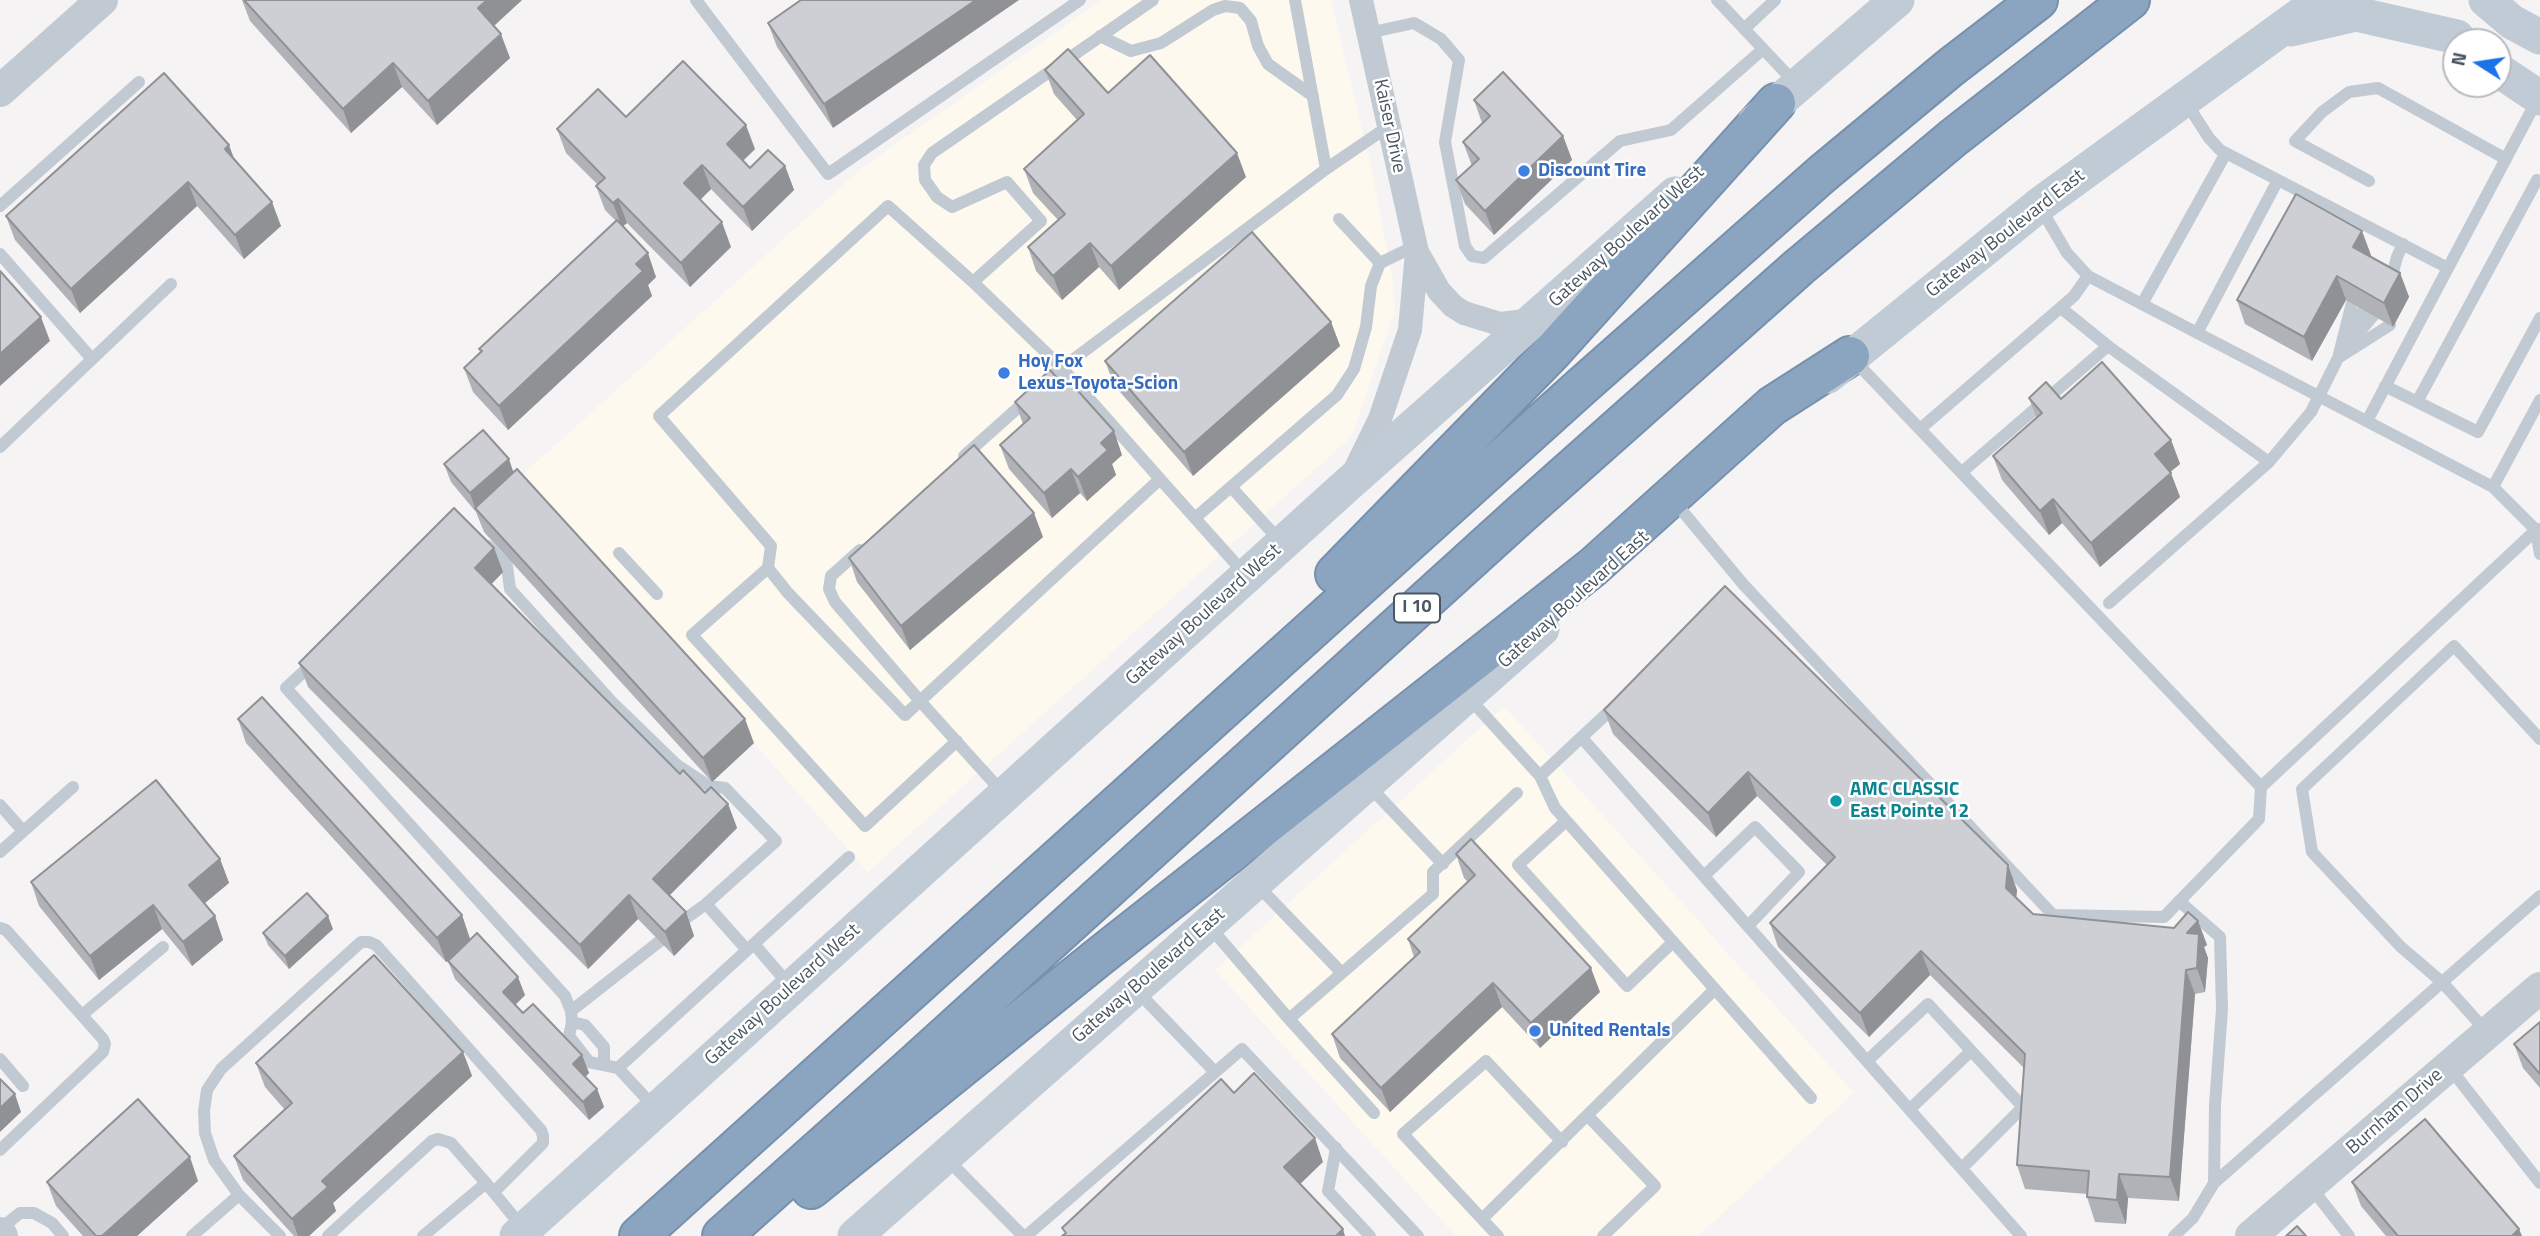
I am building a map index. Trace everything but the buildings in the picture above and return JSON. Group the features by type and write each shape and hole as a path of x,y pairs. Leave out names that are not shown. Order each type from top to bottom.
{"highway":[{"path":"639,1236 995,913 1801,192 1940,76 2038,0"},
{"name":"I 10","path":"722,1236 1521,514 1799,267 1963,130 2130,0"},
{"path":"995,913 1061,827 1286,625 1491,417 1787,94"},
{"path":"743,1236 816,1186 1100,956 1551,601 1772,406 1850,356"}],"main road":[{"name":"Gateway Boulevard West","path":"521,1233 1347,485 1787,94 1897,0"},
{"path":"2277,32 2293,0"},
{"name":"Gateway Boulevard East","path":"855,1236 1850,356 2039,205 2321,0"},
{"path":"2424,0 2450,28"},
{"path":"2486,0 2517,20"},
{"path":"2277,32 2356,14 2442,35"},
{"path":"2512,79 2540,98"}],"street":[{"path":"0,91 102,0"},
{"name":"Kaiser Drive","path":"1347,485 1380,419 1410,330 1416,249 1361,0"},
{"name":"Kaiser Drive","path":"1416,249 1439,290 1453,306 1464,313 1500,324 1535,320"},
{"name":"Burnham Drive","path":"2251,1236 2540,988"}],"lane":[{"path":"696,0 828,174 1080,0"},
{"path":"973,282 1041,220 1007,182 952,207 937,197 925,180 924,164 932,153 1153,0"},
{"path":"1296,0 1326,169"},
{"path":"1717,0 1762,50 1787,94"},
{"path":"1744,29 1775,0"},
{"path":"1100,37 1131,51 1161,43 1213,10 1225,6 1240,8 1251,21 1258,46 1268,64 1313,96"},
{"path":"1368,33 1414,23 1441,39 1459,60 1445,142 1465,247 1472,256 1484,258 1620,141 1671,130 1762,50"},
{"path":"0,206 139,82"},
{"path":"2369,181 2295,141 2322,112 2349,92 2378,88 2506,159"},
{"path":"2367,421 2540,98"},
{"path":"2184,100 2209,138 2226,153 2448,268"},
{"path":"951,467 1062,368 1326,169 1389,127"},
{"path":"2142,304 2226,153"},
{"path":"2197,333 2278,180"},
{"path":"2417,402 2537,180 2540,181"},
{"path":"2039,205 2067,253 2088,276 2493,487 2538,530 2540,554"},
{"path":"957,741 865,826 692,635 768,568 771,546 659,416 888,206 973,282 1062,368 1246,576"},
{"path":"1339,219 1380,263"},
{"path":"2397,257 2389,282 2403,244"},
{"path":"1195,518 1337,395 1354,369 1366,327 1371,286 1380,263 1416,249"},
{"path":"0,254 92,359"},
{"path":"1920,429 2061,308 2074,296 2088,276"},
{"path":"0,447 171,284"},
{"path":"2061,308 2108,346 2269,462"},
{"path":"2338,358 2372,315"},
{"path":"2338,358 2372,315"},
{"path":"2109,603 2269,462 2311,412 2338,358 2372,315"},
{"path":"2385,386 2478,432 2540,318"},
{"path":"1962,472 2108,346"},
{"path":"1850,356 2261,787"},
{"path":"2493,487 2540,400"},
{"path":"768,568 788,593 905,715 1160,479"},
{"path":"1231,487 1283,543"},
{"path":"1679,507 1743,584 2053,915 2164,917 2259,819 2261,787 2538,530"},
{"path":"475,533 506,566 510,589 611,701 677,765 709,786 725,788 776,841 706,904 681,922"},
{"path":"871,540 831,576 829,589 835,602 1005,794"},
{"path":"620,553 657,594"},
{"path":"1733,593 1743,584"},
{"path":"2487,1032 2443,982 2401,947 2312,852 2302,789 2454,646 2540,739"},
{"path":"325,652 286,688 565,996 572,1016 569,1036 589,1062 618,1068 657,1110"},
{"path":"1466,695 1540,776 1555,808 1566,821 1811,1098"},
{"path":"1540,776 1622,699"},
{"path":"1582,737 2021,1236"},
{"path":"1366,783 1443,863"},
{"path":"0,852 73,787"},
{"path":"1289,1019 1433,894 1433,873 1517,793"},
{"path":"0,805 23,831"},
{"path":"1566,821 1518,865 1627,986 1673,942"},
{"path":"1704,876 1755,827 1799,873 1748,926"},
{"path":"618,1068 849,857"},
{"path":"1255,882 1342,973"},
{"path":"2174,1236 2193,1218 2214,1183 2540,896"},
{"path":"2179,901 2220,937 2222,1009 2214,1183"},
{"path":"706,904 791,987"},
{"path":"1208,924 1374,1113"},
{"path":"0,928 6,930 103,1039 103,1052 0,1150"},
{"path":"572,1016 660,941"},
{"path":"280,1236 239,1195 214,1160 205,1133 207,1090 221,1069 362,942 369,942 376,945 541,1130 543,1143 490,1188 423,1236"},
{"path":"82,1015 163,947"},
{"path":"1135,988 1215,1072"},
{"path":"1482,1219 1715,989"},
{"path":"1867,1061 1928,1004 2023,1108 1962,1168"},
{"path":"572,1016 585,1025 604,1047 604,1063"},
{"path":"945,1156 1025,1236 1242,1049 1418,1236"},
{"path":"1910,1109 1971,1051"},
{"path":"0,1059 23,1086"},
{"path":"1498,1236 1403,1134 1486,1061 1562,1142"},
{"path":"2449,1066 2540,1182"},
{"path":"1588,1116 1656,1186 1603,1236"},
{"path":"328,1236 432,1141 438,1139 451,1143 490,1188 521,1233"},
{"path":"1336,1148 1328,1191 1370,1236"},
{"path":"2309,1185 2349,1236"},
{"path":"192,1236 239,1195"},
{"path":"1,1233 20,1213 34,1213 52,1223 63,1236"}],"shaded area":[{"name":"Hoy Fox Lexus-Toyota-Scion","path":"1102,0 1331,0 1371,166 1392,277 1395,310 1352,436 868,872 519,478 864,166"},
{"name":"United Rentals","path":"1504,706 1854,1093 1698,1236 1456,1236 1215,970"}],"place":[{"name":"Discount Tire","path":"1524,171"},
{"name":"Hoy Fox Lexus-Toyota-Scion","path":"1004,373"},
{"name":"AMC CLASSIC East Pointe 12","path":"1836,801"},
{"name":"United Rentals","path":"1535,1031"}]}
